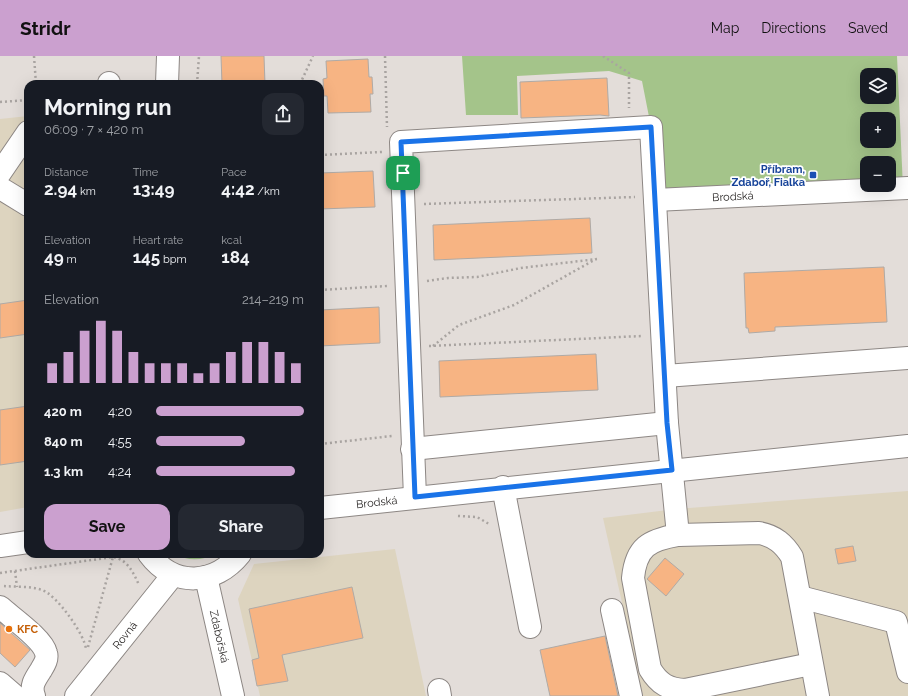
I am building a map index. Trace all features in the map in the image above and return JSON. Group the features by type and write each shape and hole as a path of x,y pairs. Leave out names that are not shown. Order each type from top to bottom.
{"street":[{"path":"167,80 168,56"},
{"path":"415,497 408,347 404,204 392,141 651,127 667,423 678,535"},
{"path":"0,173 24,138"},
{"path":"0,188 24,203"},
{"name":"Brodská","path":"655,198 908,188"},
{"path":"665,376 908,358"},
{"path":"412,441 667,423"},
{"name":"Brodská","path":"324,508 503,487 908,446"},
{"path":"503,487 530,627"},
{"path":"811,664 685,690 664,686 656,679 650,669 633,578 634,565 640,552 648,544 659,538 678,535 759,533 768,535 786,547 792,557 818,696"},
{"path":"0,546 24,543"},
{"path":"152,558 173,575 187,578 206,577 224,570 236,558"},
{"name":"Rovná","path":"76,696 173,575"},
{"name":"Zdabořská","path":"206,577 233,696"},
{"path":"800,598 896,622 908,672"},
{"path":"0,607 43,645 47,654 45,664 34,680 32,690 34,696"},
{"path":"612,610 631,696"},
{"path":"0,683 15,696"}],"path":[{"path":"34,56 36,80"},
{"path":"197,80 199,56"},
{"path":"302,80 313,56"},
{"path":"324,154 392,141 385,56"},
{"path":"603,56 629,73 630,128"},
{"path":"0,102 24,100"},
{"path":"404,204 655,198"},
{"path":"324,290 406,284 448,278 477,277 521,268 597,259 514,305 459,325 433,346"},
{"path":"408,347 663,335"},
{"path":"324,444 412,441"},
{"path":"454,516 478,517 491,526"},
{"path":"0,573 106,558"},
{"path":"84,655 113,558"},
{"path":"121,558 127,564 140,587"},
{"path":"15,571 17,587"},
{"path":"0,585 43,590 77,625 87,649"}],"shaded area":[{"path":"24,116 24,508 0,512 0,119"},
{"path":"908,491 908,696 643,696 603,518 676,509"},
{"path":"395,549 426,696 260,696 238,599 254,564 324,558 324,557"}],"green space":[{"path":"462,56 897,56 903,188 896,188 896,156 860,156 860,190 655,200 651,127 642,81 609,71 517,76 518,115 466,115"},
{"path":"185,558 205,558 200,559"}],"building":[{"path":"221,56 264,56 265,80 222,80"},
{"path":"368,59 369,77 372,77 373,94 370,94 371,112 328,113 327,96 324,96 323,79 327,78 326,61"},
{"path":"607,78 609,116 600,115 521,118 520,82"},
{"path":"373,171 375,207 324,209 324,173"},
{"path":"590,218 592,253 434,260 433,225"},
{"path":"884,267 887,322 775,327 775,331 749,333 748,328 746,328 744,273"},
{"path":"24,301 24,335 0,338 0,304"},
{"path":"379,307 380,343 324,346 324,310"},
{"path":"596,354 598,390 440,397 439,361"},
{"path":"24,407 24,462 0,465 0,410"},
{"path":"853,546 856,561 838,564 835,549"},
{"path":"665,558 684,574 666,596 647,579"},
{"path":"352,587 363,638 282,655 288,681 257,686 252,660 259,658 249,609"},
{"name":"KFC","path":"0,623 30,650 15,667 0,653"},
{"path":"605,636 618,696 550,696 540,650"}],"place":[{"name":"Příbram, Zdaboř, Fialka","path":"813,175"},
{"name":"KFC","path":"9,629"}],"route":[{"path":"651,127 667,423 672,470 415,497 412,449 403,173 401,142 651,127"}]}
